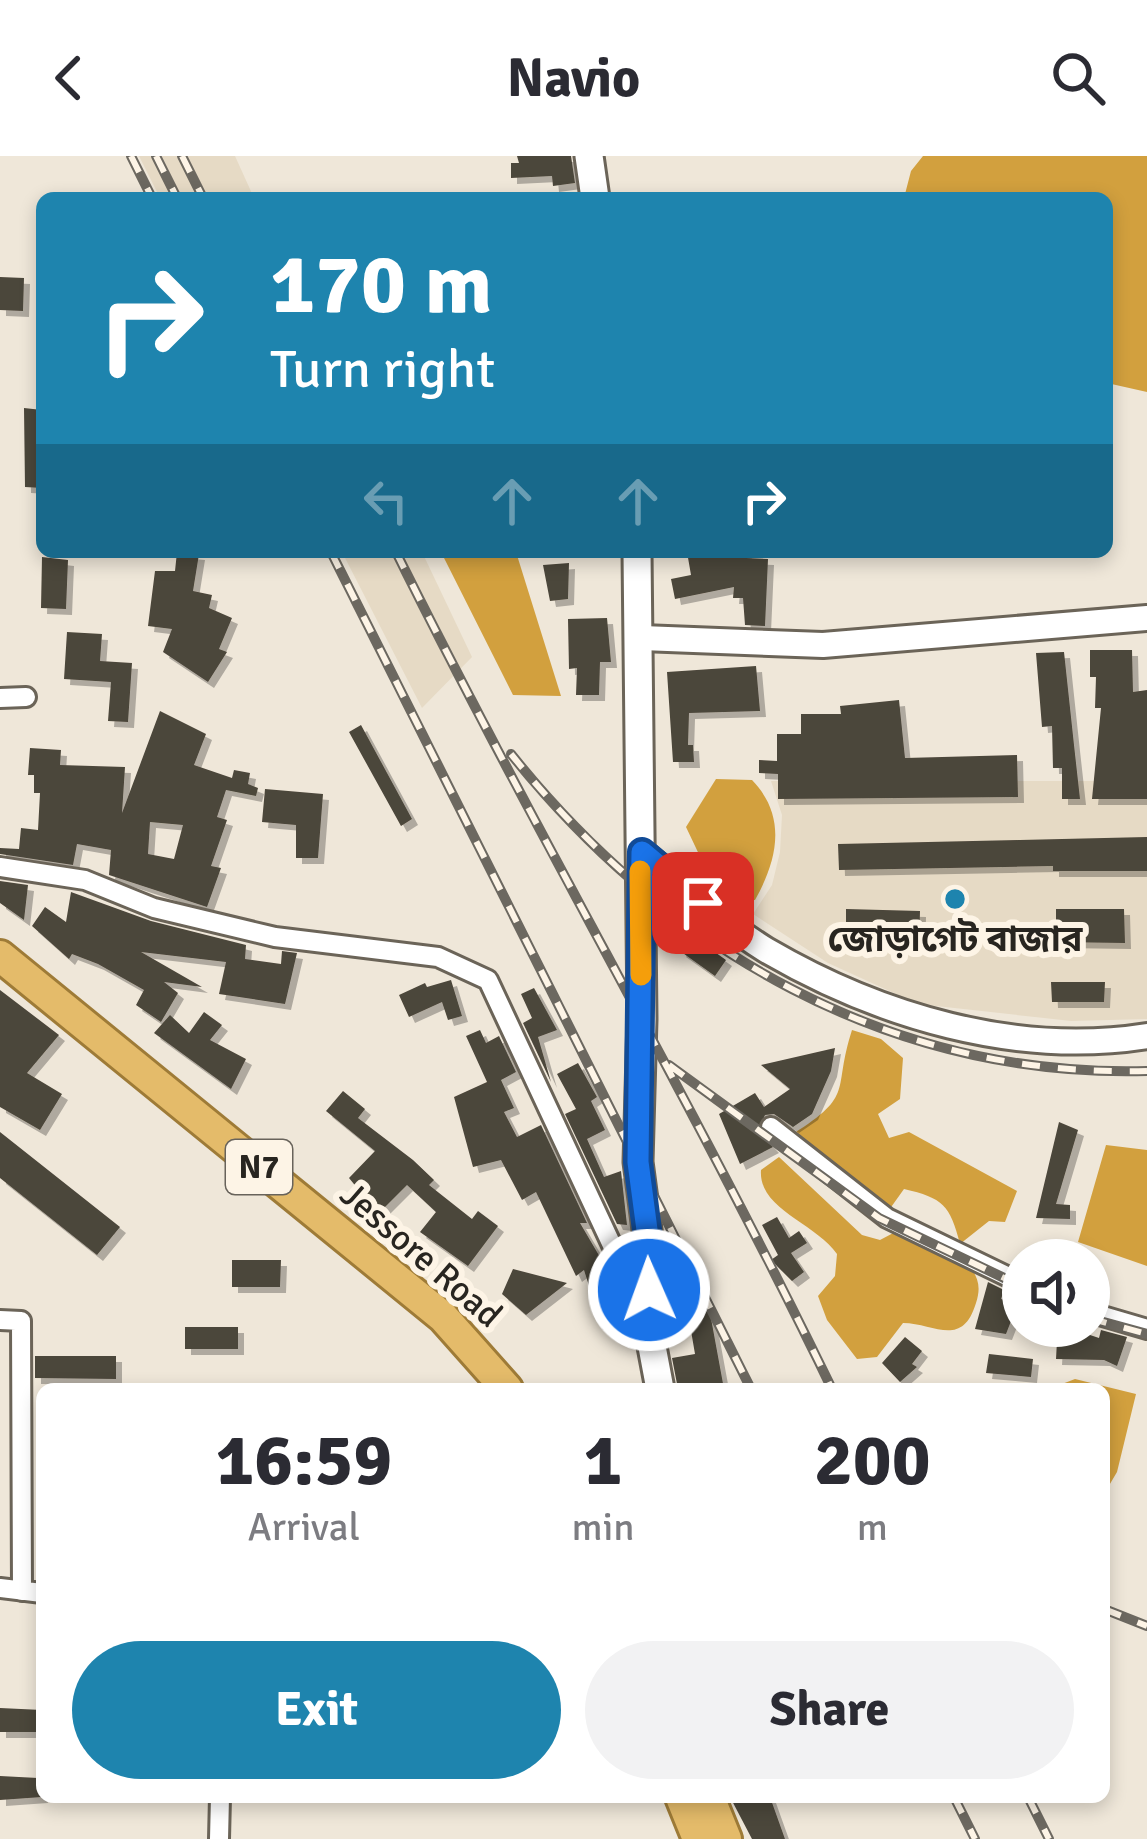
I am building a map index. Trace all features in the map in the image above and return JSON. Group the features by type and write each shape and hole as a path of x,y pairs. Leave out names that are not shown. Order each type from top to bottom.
{"highway":[{"name":"Jessore Road","path":"0,956 443,1317 502,1383"},
{"path":"693,1809 726,1839"}],"main road":[{"path":"589,156 594,192"},
{"path":"637,558 642,638 638,1162 651,1260 647,1320 658,1383"}],"street":[{"path":"642,638 823,644 1147,618"},
{"path":"0,698 26,698"},
{"path":"642,852 763,948 842,989 928,1023 1028,1038 1114,1042 1147,1036"},
{"path":"0,867 86,880 154,908 275,937 439,957 488,980 647,1320"},
{"path":"771,1127 887,1218 1002,1274"},
{"path":"1110,1318 1147,1329"},
{"path":"0,1320 21,1321 32,1592 0,1588"},
{"path":"219,1839 220,1803"}],"shaded area":[{"path":"139,156 235,156 251,192 157,192"},
{"path":"923,156 1147,156 1147,392 1113,384 1113,192 906,192 911,171"},
{"path":"345,558 425,558 472,657 422,708"},
{"path":"444,558 518,558 561,696 513,695"},
{"path":"716,779 752,780 770,808 773,854 755,900 743,901 705,867 686,827"},
{"name":"জোড়াগেট বাজার","path":"771,781 1147,781 1147,1019 1071,1021 918,1004 828,963 753,914 772,885 780,852 782,815"},
{"path":"852,1030 881,1039 903,1058 900,1099 878,1114 889,1138 909,1132 1017,1191 1005,1222 989,1221 960,1244 953,1220 936,1200 904,1189 889,1210 793,1134 834,1100"},
{"path":"1106,1145 1147,1150 1147,1266 1110,1253 1110,1239 1079,1239"},
{"path":"779,1157 862,1235 880,1240 899,1230 968,1265 977,1278 978,1292 963,1326 946,1330 903,1323 877,1357 857,1359 827,1320 818,1296 835,1276 837,1254 778,1206 763,1184 761,1170"},
{"path":"1110,1388 1136,1394 1110,1484"}],"building":[{"path":"517,156 571,156 575,183 553,186 552,176 511,178 511,163 519,163"},
{"path":"0,277 24,278 23,311 0,310"},
{"path":"24,408 36,409 36,488 25,487"},
{"path":"42,558 68,560 66,609 41,608"},
{"path":"176,558 198,558 193,591 212,595 209,608 232,618 219,649 227,652 208,682 163,652 172,629 148,626 155,571 175,571"},
{"path":"688,558 768,559 765,626 745,625 743,598 733,598 734,587 675,599 671,579 691,575"},
{"path":"569,563 568,599 550,601 543,565"},
{"path":"607,618 611,662 600,662 599,695 576,695 577,668 569,669 568,619"},
{"path":"67,632 102,634 100,661 132,663 128,722 108,721 111,682 64,679"},
{"path":"1090,650 1132,650 1133,692 1147,690 1147,799 1092,799 1101,708 1095,708 1096,677 1090,677"},
{"path":"1064,652 1080,799 1062,799 1062,768 1053,768 1052,726 1042,727 1036,653"},
{"path":"756,666 760,711 689,713 688,745 693,745 694,762 673,762 667,672"},
{"path":"899,700 905,758 1017,755 1018,797 778,799 778,774 759,773 759,760 777,761 777,734 801,734 801,714 841,714 840,706"},
{"path":"160,711 206,734 194,765 232,778 234,770 250,773 248,784 258,788 256,796 226,790 217,817 227,820 211,866 221,868 207,907 109,875 111,850 77,844 73,865 0,854 0,848 19,849 21,828 38,830 40,793 34,793 34,775 28,775 30,748 61,750 60,765 125,767 122,813","holes":["150,822 183,825 174,859 148,854"]},
{"path":"361,725 412,819 401,826 349,732"},
{"path":"265,789 323,794 318,858 296,858 296,825 262,822"},
{"path":"1147,837 1147,871 1053,871 1053,866 839,870 838,844"},
{"path":"0,881 28,885 24,920 0,903"},
{"path":"71,892 151,921 246,945 245,959 281,964 282,951 297,953 285,1004 219,994 226,962 141,952 202,987 164,982 178,993 161,1022 136,1005 144,990 98,964 72,954 69,959 32,926 45,907 66,922"},
{"path":"846,909 920,911 919,947 846,946"},
{"path":"1056,909 1124,909 1125,943 1056,942"},
{"path":"691,935 726,960 715,976 680,951"},
{"path":"451,980 462,1016 448,1020 442,1002 409,1017 399,995 425,983 427,987"},
{"path":"1051,982 1105,982 1104,1002 1052,1002"},
{"path":"534,988 557,1030 538,1037 551,1082 523,1023 532,1018 521,994"},
{"path":"0,990 59,1035 27,1073 62,1094 40,1130 0,1107"},
{"path":"204,1012 222,1025 210,1040 246,1059 231,1089 154,1033 170,1015 189,1033"},
{"path":"480,1030 486,1043 499,1036 516,1072 501,1080 514,1108 504,1112 517,1137 541,1125 587,1223 580,1223 614,1281 626,1322 603,1330 584,1270 576,1276 536,1192 522,1200 501,1160 473,1167 454,1097 487,1082 466,1036"},
{"path":"835,1048 831,1071 812,1114 793,1127 774,1114 765,1115 758,1131 773,1147 740,1164 719,1114 755,1093 764,1107 790,1089 761,1065"},
{"path":"578,1063 597,1097 591,1101 605,1130 587,1139 604,1177 621,1171 627,1225 617,1224 565,1114 576,1109 557,1074"},
{"path":"343,1091 365,1109 358,1118 413,1160 434,1180 429,1185 472,1219 478,1211 498,1226 468,1266 420,1232 436,1212 407,1185 374,1218 352,1194 358,1189 349,1178 375,1151 326,1111"},
{"path":"1059,1122 1078,1130 1056,1204 1070,1205 1070,1219 1036,1218"},
{"path":"0,1132 120,1227 97,1255 0,1178"},
{"path":"777,1217 789,1238 799,1231 807,1243 791,1253 804,1272 792,1281 771,1260 778,1255 762,1225"},
{"path":"232,1260 281,1260 280,1287 232,1287"},
{"path":"513,1269 567,1283 526,1315 502,1294"},
{"path":"682,1278 698,1303 708,1302 723,1383 677,1383 672,1358 695,1354"},
{"path":"988,1282 1002,1289 1002,1333 975,1329"},
{"path":"185,1327 238,1327 238,1349 185,1349"},
{"path":"1110,1332 1127,1337 1117,1366 1104,1360 1056,1359 1057,1347 1110,1347"},
{"path":"905,1337 922,1351 912,1364 917,1367 900,1382 882,1363"},
{"path":"989,1354 1033,1359 1031,1377 986,1373"},
{"path":"35,1356 116,1356 116,1379 35,1378"},
{"path":"0,1708 36,1710 36,1732 0,1732"},
{"path":"0,1776 36,1778 36,1797 0,1800"},
{"path":"733,1803 772,1803 785,1839 752,1839"}],"railway":[{"path":"131,156 149,192"},
{"path":"156,156 174,192"},
{"path":"182,156 200,192"},
{"path":"334,558 748,1383"},
{"path":"399,558 829,1383"},
{"path":"511,754 573,824 641,888 714,943 792,989 874,1026 961,1052 1052,1067 1147,1071"},
{"path":"669,1065 879,1218 1002,1277"},
{"path":"1110,1324 1147,1334"},
{"path":"1110,1611 1147,1626"},
{"path":"957,1803 975,1839"},
{"path":"1031,1803 1049,1839"}],"slow traffic":[{"path":"640,871 641,975"}],"place":[{"name":"জোড়াগেট বাজার","path":"955,899"}],"route":[{"path":"649,1290 651,1260 638,1162 642,852 703,903"}]}
